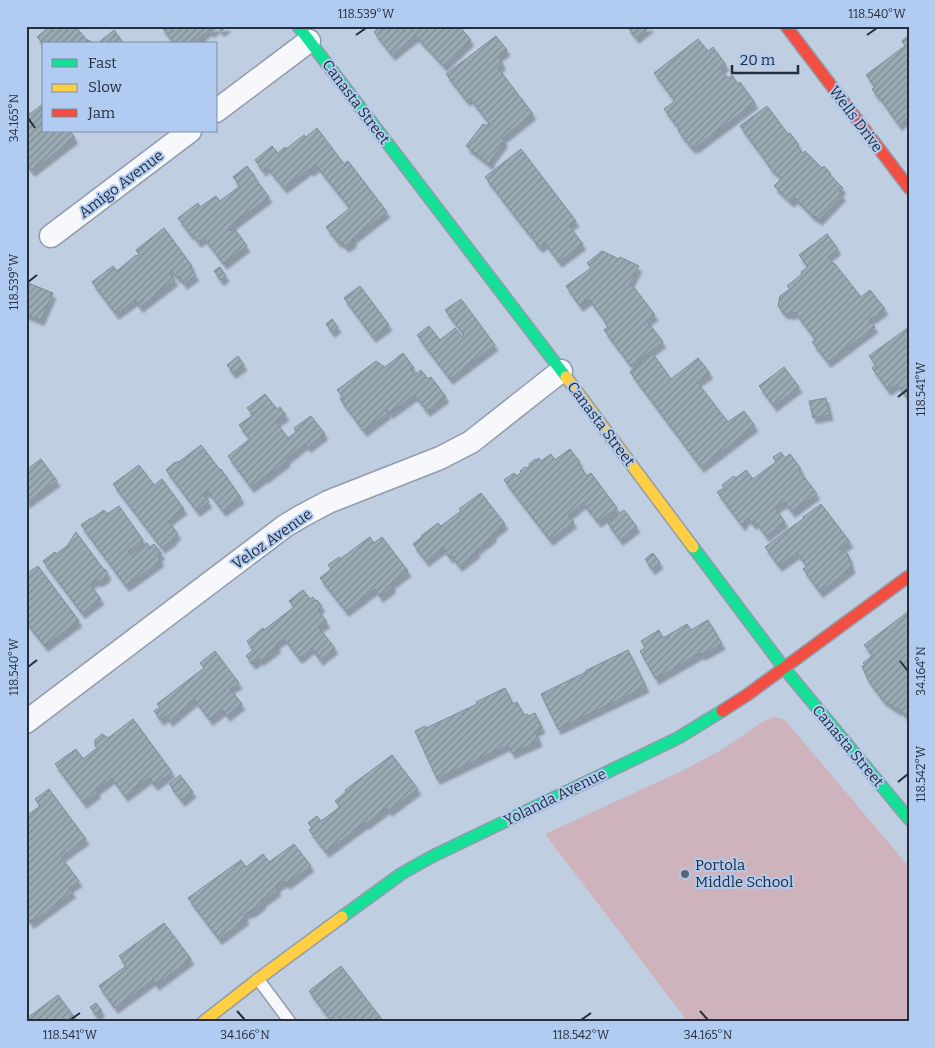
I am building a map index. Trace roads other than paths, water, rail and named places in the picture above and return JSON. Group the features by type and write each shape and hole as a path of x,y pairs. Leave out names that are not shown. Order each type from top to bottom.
{"street":[{"name":"Wells Drive","path":"786,26 909,188"},
{"path":"218,109 303,34"},
{"name":"Canasta Street","path":"303,34 561,371 784,668 909,819"},
{"name":"Amigo Avenue","path":"51,236 189,132"},
{"name":"Veloz Avenue","path":"26,722 284,526 328,502 456,450 478,436 561,371"},
{"name":"Yolanda Avenue","path":"203,1022 258,979 401,874 431,857 678,738 724,710 784,668 909,576"}],"lane":[{"path":"258,979 290,1022"}],"place":[{"name":"Portola Middle School","path":"685,874"}]}
